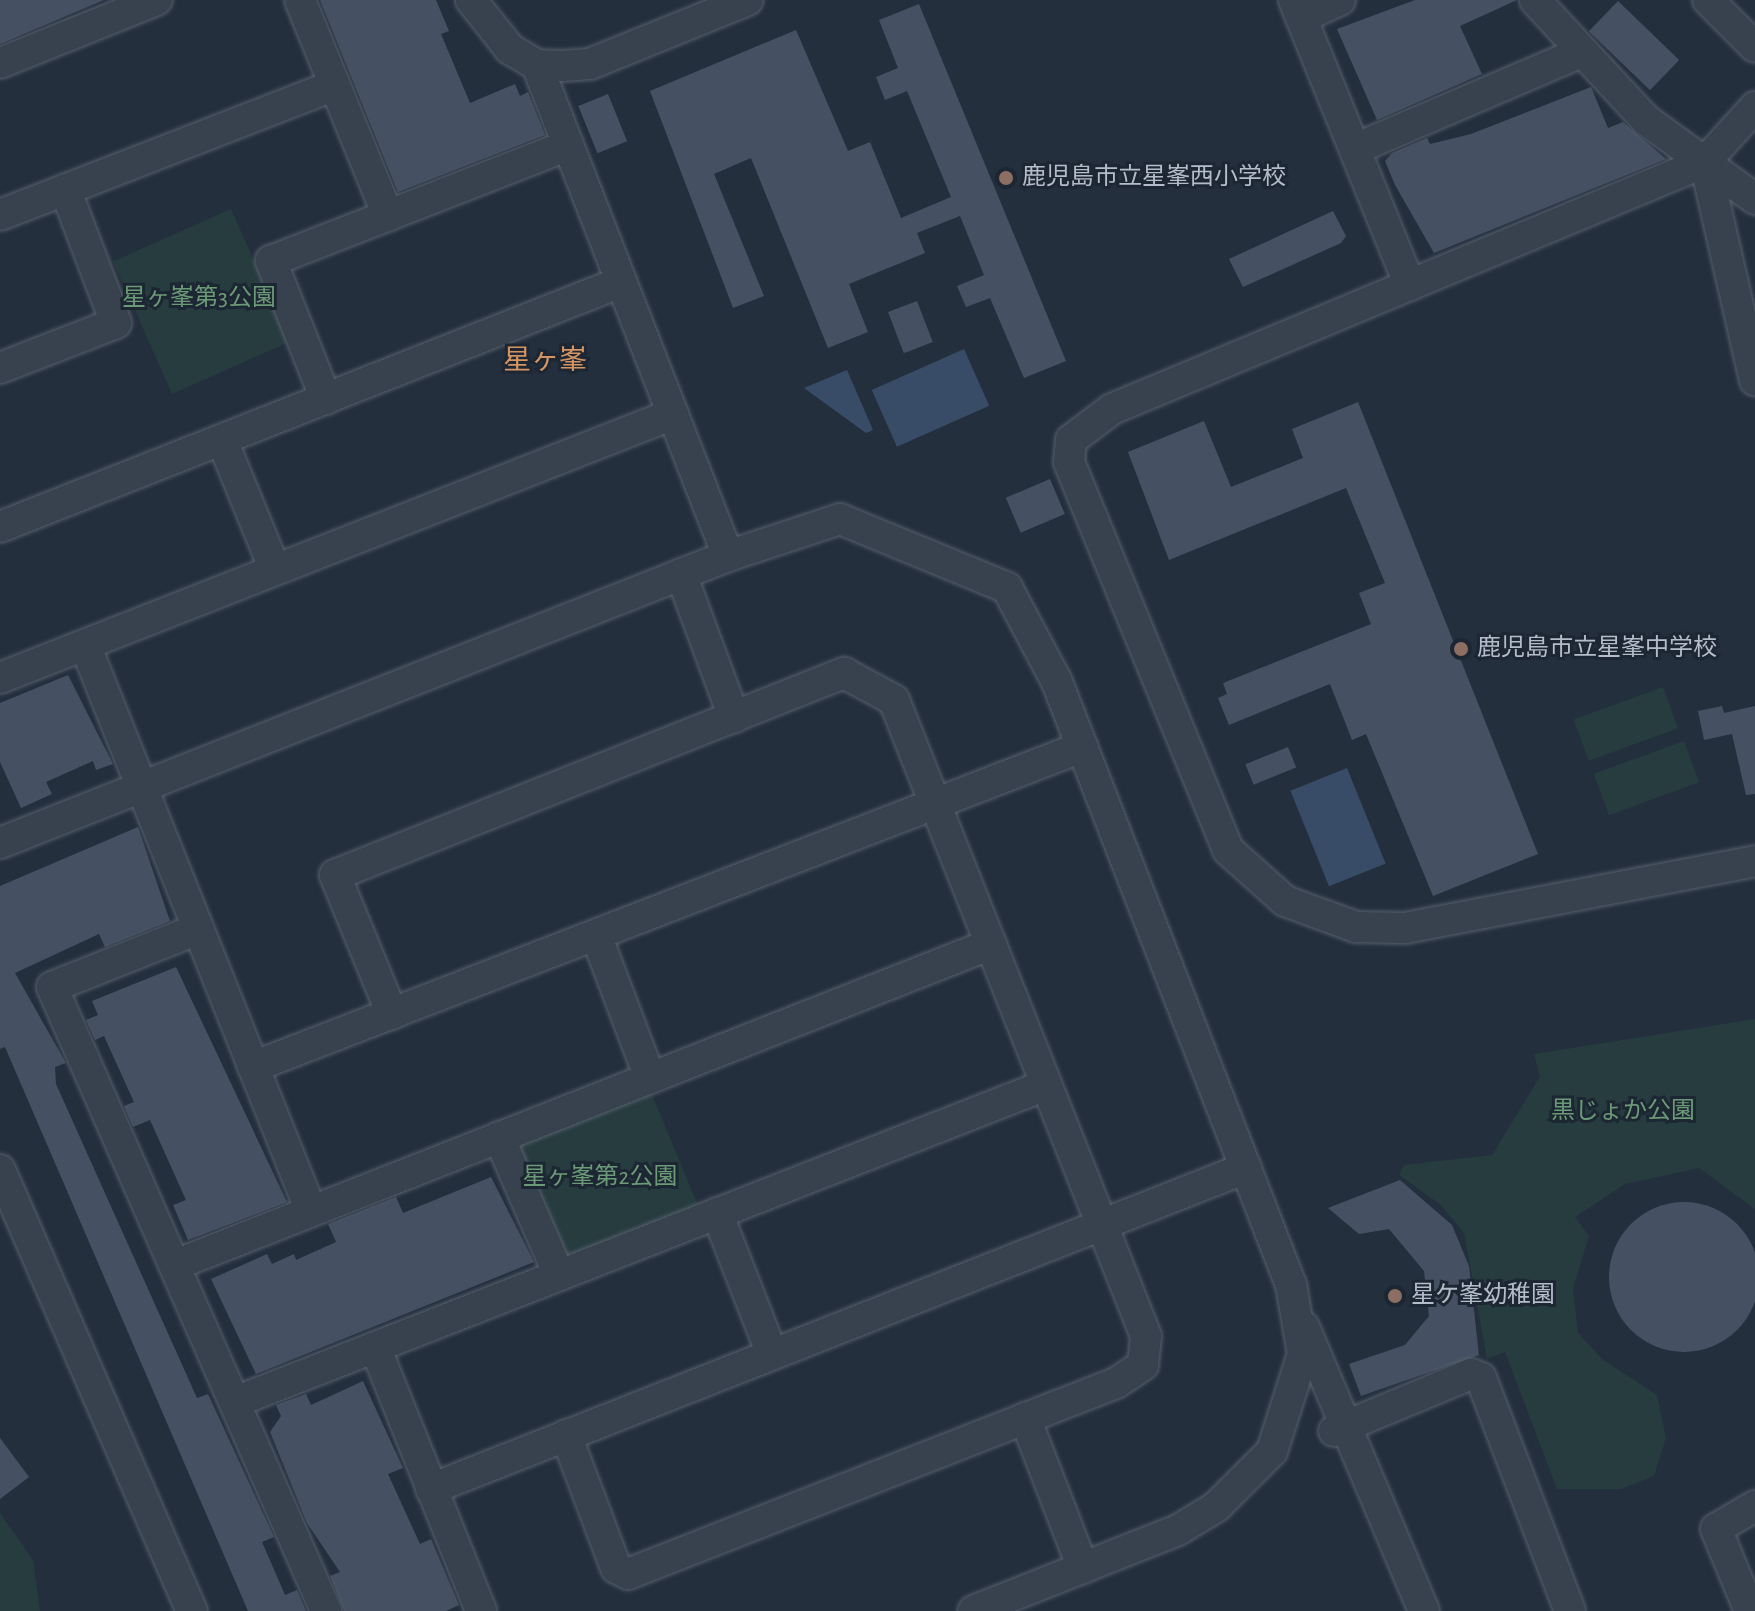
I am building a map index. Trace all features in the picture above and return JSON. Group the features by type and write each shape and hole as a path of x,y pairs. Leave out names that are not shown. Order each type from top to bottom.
{"street":[{"path":"0,63 157,0"},
{"path":"300,0 388,216"},
{"path":"471,0 486,27 537,65 728,556"},
{"path":"537,65 590,64 748,0"},
{"path":"1340,0 1298,9 1410,285"},
{"path":"1535,0 1646,120 1755,199"},
{"path":"1708,0 1755,47"},
{"path":"1355,149 1581,52"},
{"path":"0,215 335,85"},
{"path":"1755,107 1705,162 1112,409 1071,440 1069,462 1228,850 1285,901 1325,920 1405,928 1755,861"},
{"path":"326,399 271,261 568,145"},
{"path":"1705,162 1755,380"},
{"path":"0,368 116,323 65,189"},
{"path":"0,527 621,282"},
{"path":"0,678 673,414"},
{"path":"222,440 275,570"},
{"path":"0,843 681,574 840,519 1007,588 1082,747 1246,1168 1342,1428 1417,1609"},
{"path":"681,574 734,717"},
{"path":"85,645 311,1211"},
{"path":"392,1014 335,875 844,673 894,700 1146,1336 1143,1365 1116,1383 628,1574 616,1568 566,1435"},
{"path":"253,1067 1082,747"},
{"path":"198,929 52,987 326,1611"},
{"path":"596,935 650,1078"},
{"path":"175,1265 991,944"},
{"path":"235,1402 1046,1085"},
{"path":"499,1137 559,1275"},
{"path":"431,1489 1246,1168"},
{"path":"0,1170 192,1611"},
{"path":"717,1213 772,1354"},
{"path":"973,1611 1178,1530 1255,1475 1287,1418 1303,1354 1301,1322"},
{"path":"375,1347 481,1611"},
{"path":"1342,1428 1471,1374 1481,1378 1570,1611"},
{"path":"1025,1418 1083,1568"},
{"path":"1750,1611 1716,1529 1755,1506"}],"green space":[{"name":"星ヶ峯第3公園","path":"231,209 290,341 172,394 113,261"},
{"path":"1663,687 1678,728 1589,761 1574,719"},
{"path":"1684,741 1699,782 1609,815 1594,774"},
{"name":"黒じょか公園","path":"1755,1019 1755,1209 1699,1168 1625,1184 1575,1217 1589,1236 1573,1289 1578,1333 1602,1359 1657,1395 1666,1438 1654,1476 1621,1489 1557,1489 1505,1352 1487,1359 1464,1233 1441,1205 1399,1175 1404,1165 1492,1155 1540,1077 1534,1054"},
{"name":"星ヶ峯第2公園","path":"650,1090 699,1208 574,1257 561,1253 517,1154 518,1141"},
{"path":"0,1513 33,1560 40,1611 0,1611"}],"water":[{"path":"964,349 989,406 897,447 872,390"},
{"path":"847,370 873,430 866,433 804,388"},
{"path":"1347,768 1386,863 1329,886 1290,791"}],"building":[{"path":"0,0 104,0 0,44"},
{"path":"320,0 436,0 449,31 441,34 470,103 515,84 520,96 528,92 545,135 398,192"},
{"path":"1415,0 1517,0 1460,26 1482,74 1377,120 1337,29"},
{"path":"1618,1 1679,60 1650,90 1589,31"},
{"path":"919,4 1066,361 1024,378 990,298 966,307 957,286 984,275 960,216 917,233 925,253 849,284 868,332 828,348 751,158 714,174 764,296 733,308 650,91 796,30 848,151 870,142 901,218 951,197 907,91 885,100 876,77 898,68 879,20"},
{"path":"1591,87 1608,128 1623,122 1666,159 1434,253 1395,185 1385,161 1392,153 1427,138 1430,144 1471,134"},
{"path":"608,94 627,141 597,153 578,106"},
{"path":"1333,211 1346,236 1341,243 1243,287 1229,259"},
{"path":"917,301 933,342 904,353 888,312"},
{"path":"1358,402 1538,854 1433,896 1366,734 1352,740 1330,684 1229,725 1218,698 1227,694 1223,683 1371,624 1359,593 1385,583 1346,488 1169,560 1128,452 1204,421 1231,487 1303,458 1292,429"},
{"path":"1050,479 1065,514 1021,533 1006,498"},
{"path":"68,675 113,764 96,770 93,761 46,782 52,794 21,808 0,762 0,703"},
{"path":"1722,706 1724,713 1755,706 1755,794 1746,795 1732,734 1704,740 1698,711"},
{"path":"1288,747 1296,767 1254,785 1245,764"},
{"path":"138,827 170,921 105,947 99,934 15,973 66,1063 55,1067 56,1084 197,1398 208,1394 274,1537 262,1542 285,1595 297,1590 306,1611 248,1611 5,1047 0,1049 0,886"},
{"path":"176,967 287,1202 188,1240 173,1205 186,1200 150,1120 133,1127 124,1106 134,1102 104,1036 95,1040 86,1020 98,1015 92,1001"},
{"path":"491,1177 534,1262 256,1374 211,1279 267,1254 272,1264 294,1254 296,1260 336,1242 328,1224 396,1197 403,1213"},
{"path":"1400,1180 1452,1225 1469,1266 1479,1355 1361,1396 1349,1364 1405,1345 1429,1316 1424,1271 1389,1229 1359,1234 1328,1208"},
{"path":"1684,1202 1713,1207 1737,1224 1754,1248 1759,1277 1754,1306 1737,1330 1713,1347 1684,1352 1655,1347 1631,1330 1614,1306 1609,1277 1614,1248 1631,1224 1655,1207"},
{"path":"363,1381 403,1468 388,1474 420,1544 431,1539 459,1605 446,1611 344,1611 330,1576 340,1572 307,1523 270,1432 281,1416 276,1405 306,1394 311,1405"},
{"path":"0,1438 29,1477 0,1499"}],"place":[{"name":"鹿児島市立星峯西小学校","path":"1006,178"},
{"name":"鹿児島市立星峯中学校","path":"1461,649"},
{"name":"星ケ峯幼稚園","path":"1395,1296"}],"district":[{"name":"星ヶ峯","path":"545,361"}]}
